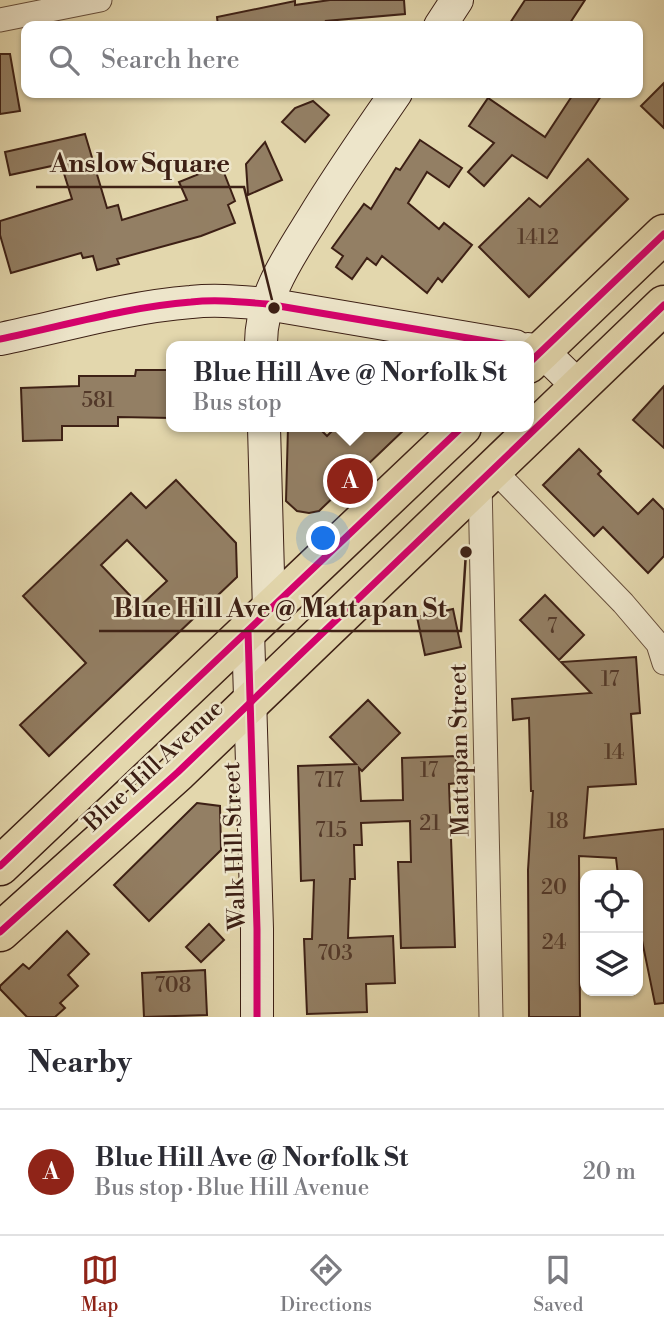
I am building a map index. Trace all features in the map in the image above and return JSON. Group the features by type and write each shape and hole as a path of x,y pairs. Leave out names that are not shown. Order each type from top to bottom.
{"highway":[{"path":"534,347 664,234"},
{"name":"Blue Hill Avenue","path":"534,430 664,305"},
{"name":"Blue Hill Avenue","path":"0,866 457,432"},
{"name":"Blue Hill Avenue","path":"0,932 165,784 531,432"}],"main road":[{"path":"443,21 457,0"},
{"path":"262,341 267,304 278,275 333,185 393,98"},
{"path":"0,339 133,310 191,302 232,301 267,304 468,341"},
{"path":"534,356 579,387"},
{"name":"Walk Hill Street","path":"257,1017 257,929 249,704 259,621 264,432"}],"street":[{"path":"0,20 100,0"},
{"path":"486,475 623,603 657,644 664,663"},
{"name":"Mattapan Street","path":"486,475 491,1017"}],"building":[{"path":"330,0 404,0 405,14 326,21 217,21 217,17 295,1 295,5"},
{"path":"525,0 585,0 571,21 511,21"},
{"path":"0,54 10,54 20,111 0,114"},
{"path":"664,83 664,128 641,106"},
{"path":"488,98 545,137 571,98 600,98 547,178 512,155 484,186 468,172 494,143 469,126"},
{"path":"313,101 329,115 305,142 282,122 295,108"},
{"path":"85,134 107,208 118,205 122,220 187,200 179,182 221,165 235,201 228,205 235,223 201,236 117,259 119,264 97,270 93,256 83,258 81,253 11,273 0,235 0,221 72,199 61,164 10,175 5,152"},
{"path":"420,140 462,168 449,187 427,172 408,203 439,229 444,223 472,245 442,282 438,278 427,293 382,256 376,265 367,258 352,279 336,267 343,256 332,248 364,204 371,209 396,168 400,170"},
{"path":"265,142 282,180 248,195 246,164"},
{"path":"588,159 628,199 529,297 479,247 529,198 540,207"},
{"path":"136,370 166,370 166,418 118,417 118,426 62,426 62,440 23,441 21,388 79,386 79,376 135,376"},
{"path":"664,386 664,448 633,420"},
{"path":"288,432 323,432 327,436 331,432 402,432 319,511 297,511 286,501"},
{"path":"579,449 601,471 598,474 638,514 653,499 664,510 664,556 648,573 603,527 594,536 543,485"},
{"path":"176,480 236,543 237,577 49,756 20,725 86,663 23,596 131,493 146,508","holes":["127,540 167,581 140,606 101,565"]},
{"path":"545,595 584,635 559,660 520,620"},
{"path":"453,609 461,647 425,655 417,617"},
{"path":"636,657 640,713 631,714 636,784 588,787 584,838 664,829 664,1003 655,1004 643,945 643,870 617,870 616,858 579,856 580,1017 529,1017 528,870 533,791 529,718 513,720 512,699 591,693 561,662"},
{"path":"368,700 400,733 362,771 359,768 361,801 403,800 402,758 456,756 457,783 449,784 455,947 401,948 398,862 411,862 410,821 361,823 362,845 354,845 355,879 350,879 348,938 393,936 395,983 366,984 367,1012 307,1014 304,939 312,939 314,880 301,881 298,766 356,764 330,737"},
{"path":"197,803 220,806 221,850 149,921 114,885"},
{"path":"209,924 224,940 201,962 186,947"},
{"path":"67,931 89,954 68,975 78,986 60,1003 65,1008 55,1017 27,1017 0,986 23,964 29,969"},
{"path":"205,970 207,1015 144,1017 142,973"}],"cycle path":[{"path":"534,358 664,234"},
{"path":"0,339 143,308 220,301 267,304 485,341"},
{"path":"534,430 664,305"},
{"path":"0,866 457,432"},
{"path":"0,932 178,772 532,432"},
{"path":"248,631 257,1017"}],"place":[{"name":"Anslow Square","path":"274,308"},
{"name":"Blue Hill Ave @ Norfolk St","path":"350,481"},
{"name":"Blue Hill Ave @ Mattapan St","path":"466,552"}]}
